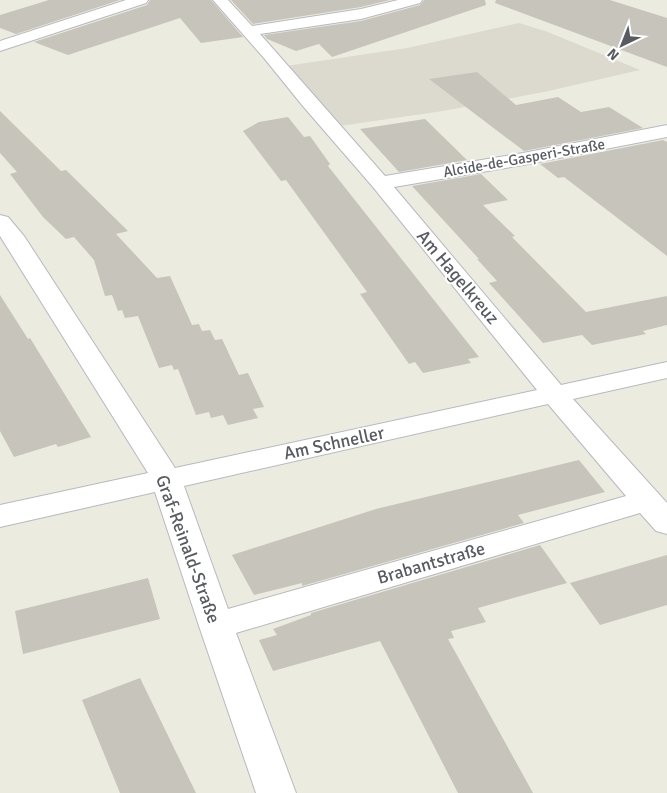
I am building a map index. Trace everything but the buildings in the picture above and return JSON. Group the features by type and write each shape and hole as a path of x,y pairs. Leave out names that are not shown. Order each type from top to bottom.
{"street":[{"path":"0,46 141,0"},
{"name":"Am Hagelkreuz","path":"220,0 380,183 555,395 657,511"},
{"path":"249,31 361,14 415,0"},
{"name":"Alcide-de-Gasperi-Straße","path":"380,183 523,159 667,131"},
{"name":"Graf-Reinald-Straße","path":"0,222 16,241 166,478 216,626 276,793"},
{"name":"Am Schneller","path":"0,516 166,478 667,370"},
{"name":"Brabantstraße","path":"216,626 657,511"}],"shaded area":[{"path":"519,23 548,32 640,70 544,92 443,111 340,126 286,66 407,48"}]}
